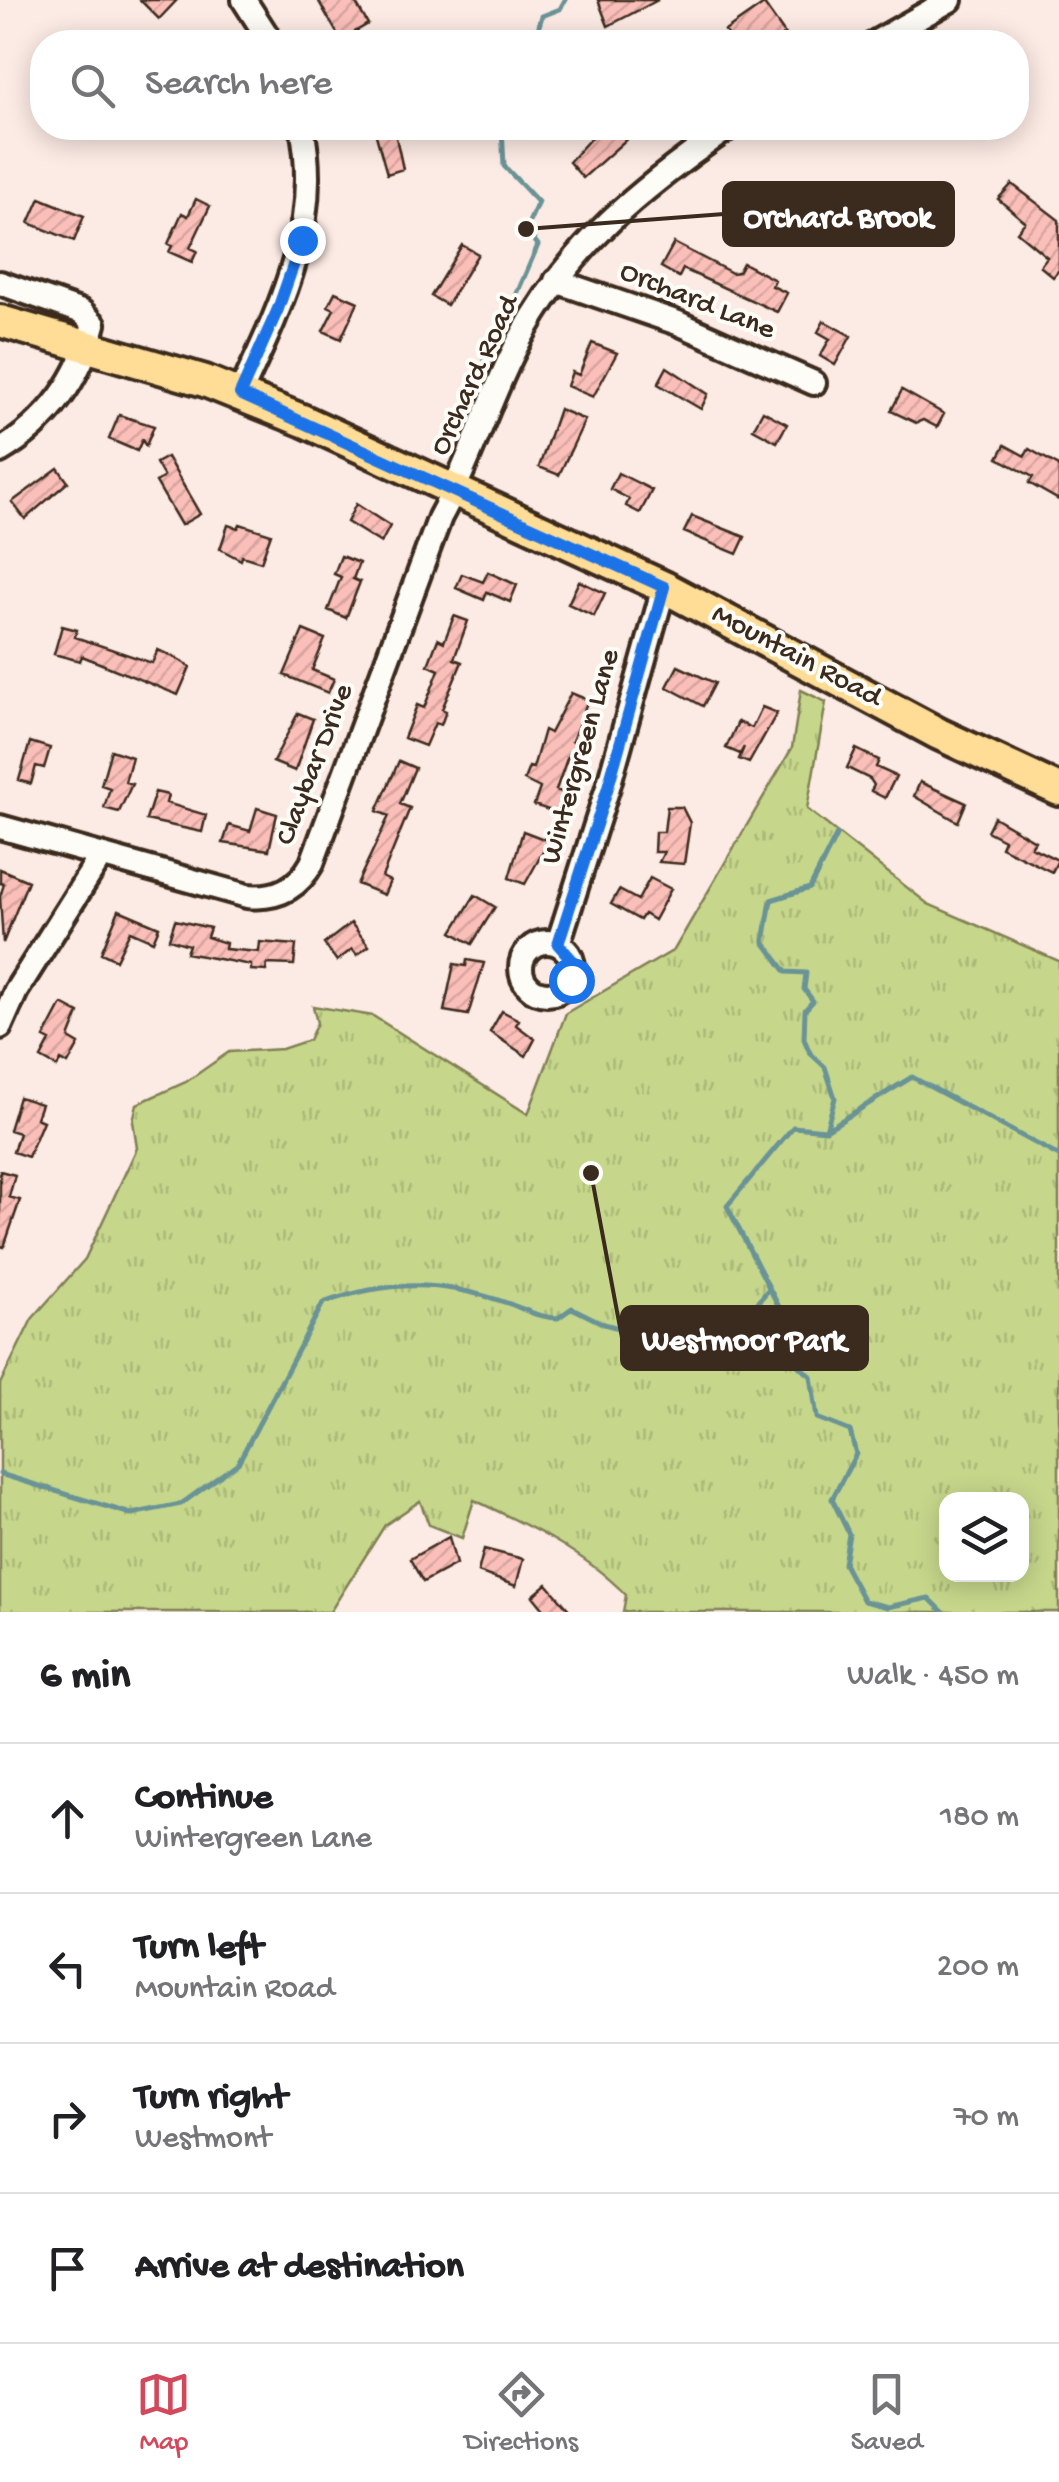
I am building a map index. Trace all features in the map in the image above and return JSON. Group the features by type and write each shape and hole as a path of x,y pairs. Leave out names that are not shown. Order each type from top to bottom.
{"main road":[{"name":"Mountain Road","path":"0,322 88,345 240,394 664,587 939,734 1059,790"}],"street":[{"path":"244,0 263,30"},
{"path":"897,30 950,0"},
{"path":"240,394 278,309 302,240 308,168 304,140"},
{"name":"Orchard Road","path":"456,490 517,345 556,281 643,187 711,140"},
{"name":"Orchard Lane","path":"556,281 678,323 814,383"},
{"path":"0,282 82,312 94,324 88,345 59,402 22,438 0,451"},
{"name":"Claybar Drive","path":"0,827 248,896 275,894 298,882 312,863 440,517 456,490"},
{"name":"Wintergreen Lane","path":"558,944 608,787 664,587"},
{"path":"0,1027 16,992 100,856"}],"green space":[{"path":"801,690 826,702 807,809 928,904 1059,961 1059,1612 623,1612 626,1595 592,1565 535,1530 474,1500 462,1538 429,1525 420,1501 385,1525 330,1612 0,1612 0,1384 32,1319 85,1259 137,1148 133,1121 137,1104 186,1082 229,1052 282,1049 309,1040 317,1023 313,1006 373,1016 528,1114 566,1013 674,950 792,748"}],"building":[{"path":"140,0 177,0 159,19"},
{"path":"318,0 354,0 368,24 358,30 335,30"},
{"path":"598,0 658,0 608,26"},
{"path":"764,4 782,30 726,30"},
{"path":"377,140 397,140 403,169 387,174"},
{"path":"589,140 626,140 583,178 569,162"},
{"path":"1012,184 1059,220 1059,270 1053,277 1040,266 1047,257 1017,232 1025,222 998,199"},
{"path":"40,198 84,216 74,241 29,223"},
{"path":"196,199 210,206 190,248 197,251 192,262 169,252 172,246 168,244 182,213 188,216"},
{"path":"674,243 732,273 738,272 743,263 775,280 772,286 787,293 777,312 683,269 679,277 661,267"},
{"path":"462,245 478,254 447,305 431,296"},
{"path":"335,292 358,302 341,339 323,331 334,309 328,306"},
{"path":"824,321 851,336 835,365 820,356 830,339 818,332"},
{"path":"592,343 617,353 593,397 567,386 572,372 579,375"},
{"path":"667,367 708,394 701,409 658,384"},
{"path":"902,390 944,414 937,427 923,420 916,423 891,411"},
{"path":"559,409 585,420 559,475 539,467"},
{"path":"763,411 787,424 777,442 753,429"},
{"path":"119,415 154,426 146,446 142,440 137,451 109,439"},
{"path":"1005,445 1025,456 1029,449 1059,466 1059,500 1029,483 1033,477 998,458"},
{"path":"167,457 200,514 181,525 156,482 164,477 156,463"},
{"path":"58,468 68,482 25,519 12,502"},
{"path":"618,473 652,490 640,513 626,506 629,499 610,489"},
{"path":"356,504 390,526 381,543 347,522"},
{"path":"692,516 745,537 737,554 684,532"},
{"path":"240,524 271,534 261,562 242,556 241,560 220,549 228,525 238,528"},
{"path":"341,556 359,563 353,579 360,582 346,618 328,610 341,577 334,574"},
{"path":"488,572 517,585 510,602 487,592 484,600 456,588 462,574 483,582"},
{"path":"579,581 605,593 594,616 568,604"},
{"path":"454,616 468,621 454,659 462,662 442,709 446,711 441,725 435,723 425,746 404,738 417,705 424,708 439,670 428,665 438,639 444,642"},
{"path":"62,626 77,630 75,637 152,663 158,650 178,659 190,667 178,695 82,656 80,661 54,654"},
{"path":"303,630 325,639 312,670 334,679 328,693 284,675"},
{"path":"678,666 715,683 703,706 667,687"},
{"path":"571,693 588,700 572,741 579,744 574,755 569,753 556,790 564,793 557,813 534,805 540,788 524,780 529,767 533,768 544,730 550,733"},
{"path":"762,707 777,713 749,763 739,759 744,747 740,754 726,748 738,722 752,728"},
{"path":"298,713 313,719 295,771 273,762"},
{"path":"30,742 50,748 44,768 36,766 31,784 19,780"},
{"path":"856,749 879,760 876,767 896,776 885,798 871,791 874,785 870,779 847,768"},
{"path":"111,750 132,757 125,782 132,784 119,812 104,808 110,788 101,785"},
{"path":"399,761 415,768 400,804 410,808 382,877 390,881 384,895 357,884 389,816 377,811"},
{"path":"920,782 966,803 958,822 914,796"},
{"path":"155,792 168,795 166,803 206,815 202,832 146,820"},
{"path":"667,807 682,807 690,823 684,864 659,862 664,852 654,852 655,832 664,832"},
{"path":"257,808 277,814 269,850 223,843 229,825 250,831"},
{"path":"994,817 1035,841 1031,847 1058,860 1052,872 1001,847 1004,840 987,831"},
{"path":"523,831 549,841 525,884 509,878"},
{"path":"0,869 28,881 3,943 0,897 4,884 0,883"},
{"path":"650,878 671,889 654,920 644,914 640,920 611,904 619,890 638,900"},
{"path":"475,895 495,907 472,944 452,932"},
{"path":"119,910 159,927 153,941 130,931 116,960 101,953"},
{"path":"175,920 210,928 207,937 226,943 225,949 259,952 260,942 296,945 294,965 267,964 266,971 251,970 251,965 186,953 189,945 169,939"},
{"path":"351,923 369,946 357,955 352,949 337,961 324,944"},
{"path":"467,960 484,963 468,1015 444,1011 454,964 466,966"},
{"path":"62,1004 79,1013 69,1038 79,1044 68,1064 61,1060 57,1067 41,1058 50,1041 44,1038"},
{"path":"502,1011 519,1020 516,1025 535,1039 526,1056 490,1032"},
{"path":"19,1097 41,1104 36,1118 43,1121 28,1157 13,1152 19,1133 9,1130"},
{"path":"0,1171 15,1175 9,1197 20,1200 4,1247 0,1246"},
{"path":"449,1537 456,1564 423,1582 410,1559"},
{"path":"484,1549 523,1559 516,1586 478,1572"},
{"path":"547,1584 571,1612 546,1612 533,1596"}],"waterway":[{"path":"538,30 542,16 560,9 565,0"},
{"path":"484,363 484,346 506,319 538,245 526,229 538,202 504,166 503,140"},
{"path":"826,1130 835,1098 825,1067 810,1053 804,1039 805,1010 813,1001 804,989 806,973 786,972 764,942 771,900 810,888 837,834"},
{"path":"943,1612 929,1598 888,1607 864,1601 844,1564 849,1534 832,1499 856,1454 850,1431 817,1418 811,1376 764,1338 780,1309 727,1206 793,1127 826,1130 912,1077 1059,1156"},
{"path":"0,1474 131,1514 181,1504 238,1463 323,1303 347,1295 414,1286 459,1290 551,1318 558,1318 572,1308 604,1324 708,1352 720,1335 767,1291"}],"place":[{"name":"Orchard Brook","path":"526,229"},
{"name":"Westmoor Park","path":"591,1173"}],"route":[{"path":"302,240 278,309 240,394 664,587 654,608 608,787 558,944 573,961 571,980"}]}
